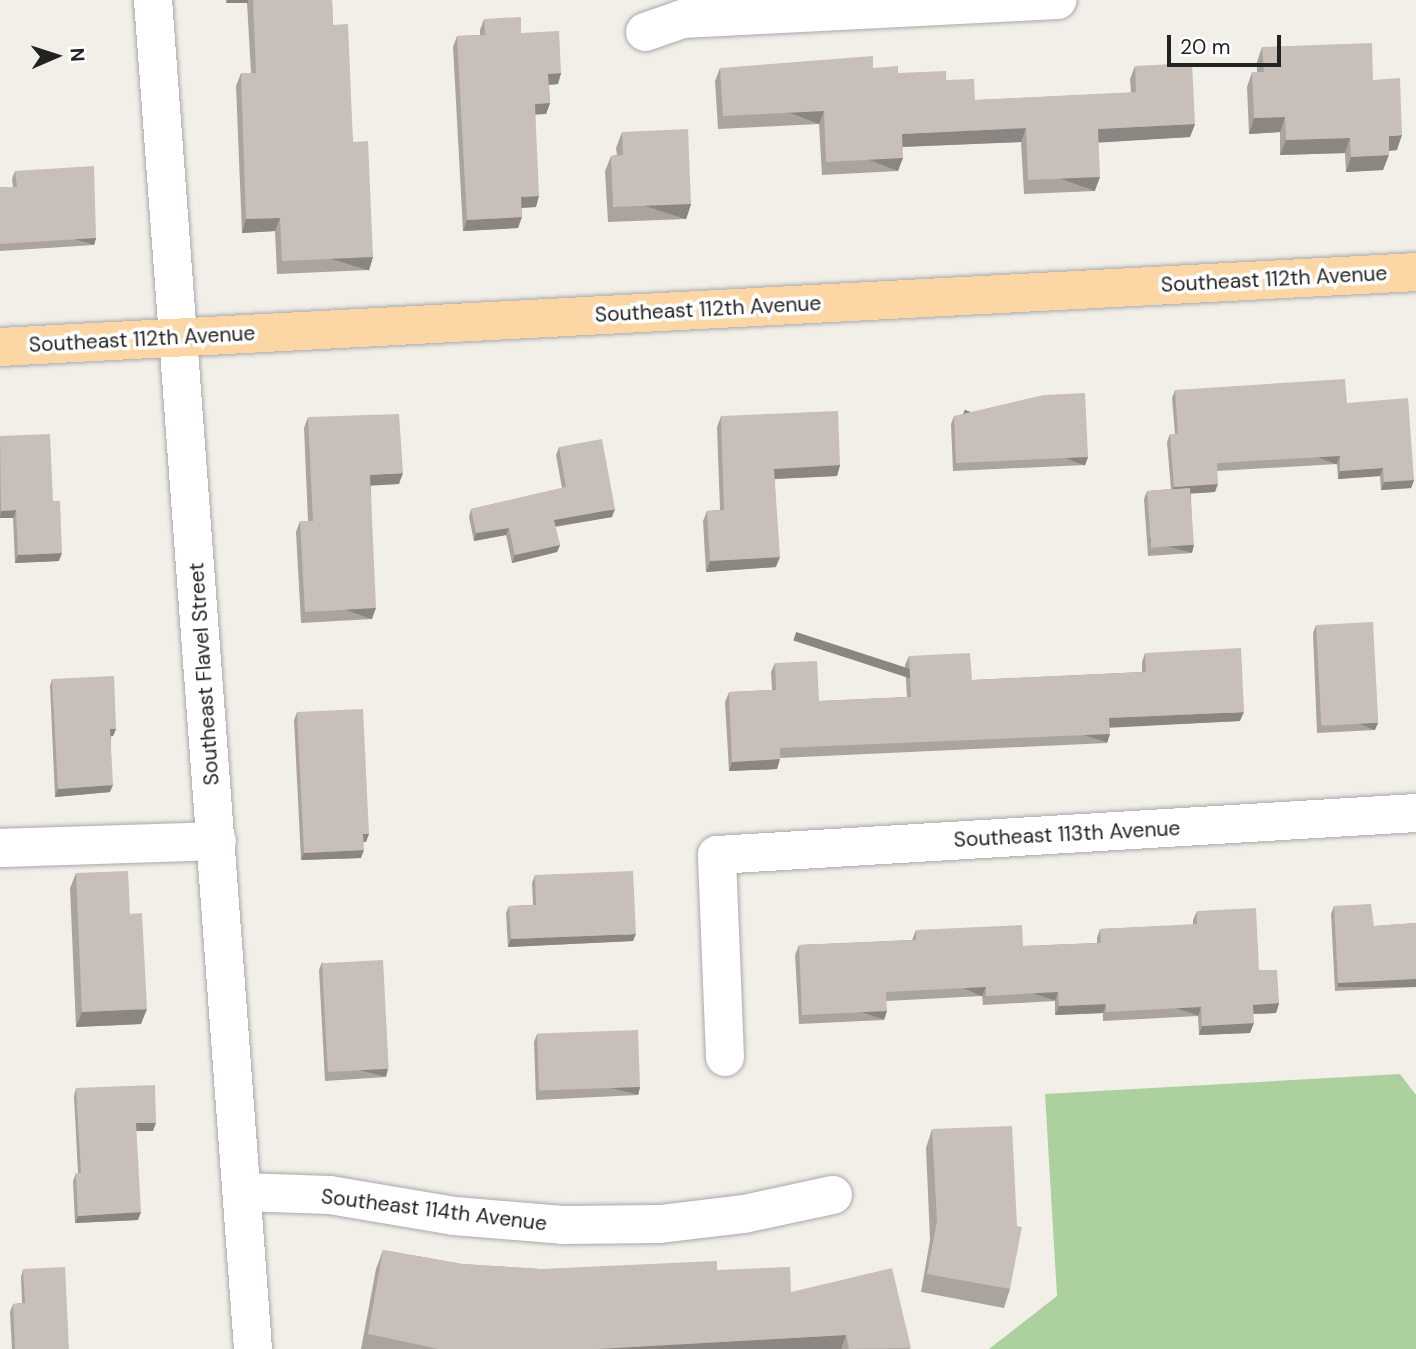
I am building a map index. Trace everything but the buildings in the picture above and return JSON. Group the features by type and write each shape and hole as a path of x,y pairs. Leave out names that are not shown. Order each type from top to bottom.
{"main road":[{"name":"Southeast 112th Avenue","path":"0,347 1416,272"}],"street":[{"name":"Southeast Flavel Street","path":"153,0 253,1349"},
{"path":"645,32 682,19 1058,0"},
{"name":"Southeast 113th Avenue","path":"726,1058 718,855 1416,813"},
{"path":"0,848 216,841"},
{"name":"Southeast 114th Avenue","path":"242,1192 330,1195 454,1216 563,1225 660,1224 744,1214 833,1195"}],"green space":[{"path":"1400,1074 1416,1095 1416,1349 989,1349 1057,1296 1045,1094"}]}
